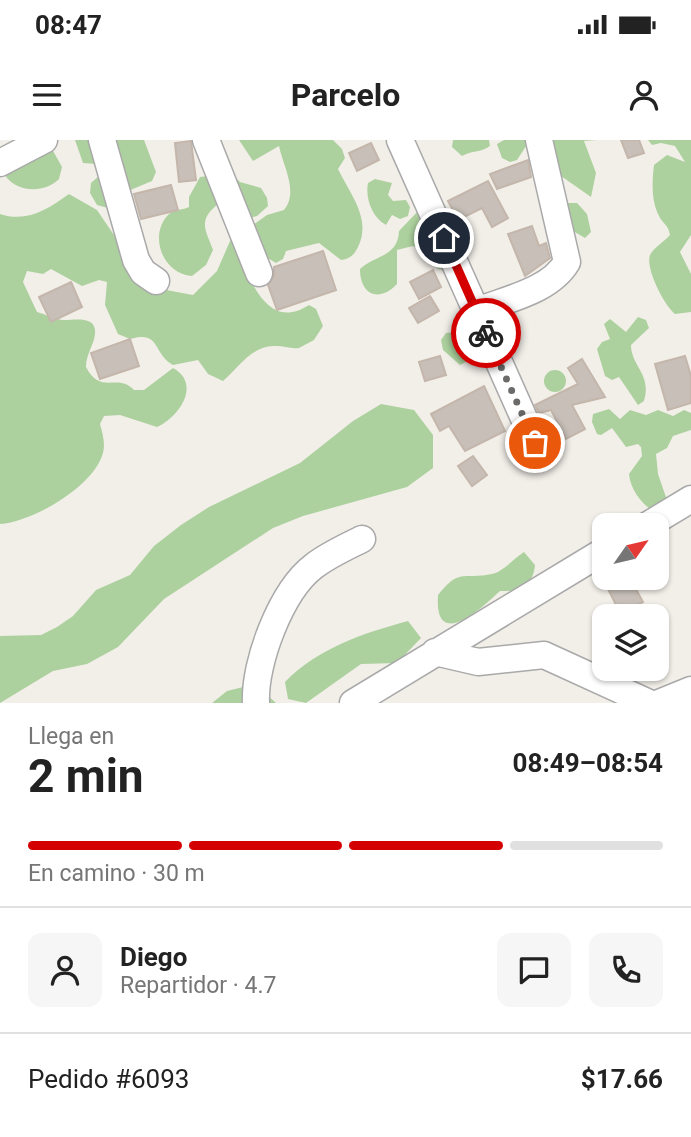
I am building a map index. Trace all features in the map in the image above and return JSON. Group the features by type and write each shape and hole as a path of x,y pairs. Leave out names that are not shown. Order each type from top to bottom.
{"street":[{"path":"0,163 44,140"},
{"path":"102,140 136,260 143,272 156,281"},
{"path":"206,140 259,273"},
{"path":"400,140 535,443"},
{"path":"477,311 540,287 559,274 567,262 539,140"},
{"path":"668,513 691,499"},
{"path":"256,703 255,689 262,648 288,598 313,566 362,539"},
{"path":"353,703 592,558"},
{"path":"435,652 478,662 544,655 649,703"},
{"path":"659,703 691,690"}],"green space":[{"path":"47,140 62,167 59,179 45,187 29,189 8,179 3,172"},
{"path":"75,140 105,140 96,164 83,163"},
{"path":"114,140 144,140 156,172 152,181 128,191"},
{"path":"239,140 333,140 342,149 345,158 338,169 361,217 362,237 355,252 349,258 341,260 319,243 286,251 283,259 276,263 261,254 251,281 262,298 274,309 290,312 309,305 316,309 323,326 314,340 299,348 268,346 260,349 246,358 223,381 208,374 198,360 173,365 166,360 152,340 140,337 130,339 118,334 105,305 107,282 99,280 82,286 51,269 43,274 27,271 23,282 37,312 58,319 84,320 93,324 95,334 86,367 97,380 144,390 173,368 182,375 186,391 184,400 173,416 157,427 120,415 104,416 100,424 104,440 102,456 86,480 43,510 13,522 0,524 0,214 28,216 69,194 97,210 116,238 161,289 193,295 217,271 230,241 267,215 284,210 288,203 289,179 279,146 253,161"},
{"path":"453,140 489,140 490,146 462,156 452,147"},
{"path":"504,140 530,140 517,160 510,162 502,158 497,144"},
{"path":"541,140 597,140 584,141 596,173 591,197 561,176"},
{"path":"648,140 691,140 691,235 680,252 691,274 691,312 675,314 656,286 649,261 652,252 670,235 659,216 653,197 654,165 667,155 685,162 675,146 661,143 652,145"},
{"path":"231,173 240,182 261,188 268,206 257,216 246,219 218,204 205,221 213,250 206,265 192,276 182,274 166,261 161,252 159,242 163,222 171,212 189,207 189,197 200,177"},
{"path":"100,175 108,208 97,205 90,193 91,183"},
{"path":"375,179 392,183 388,195 393,201 406,200 410,207 408,216 400,219 392,215 386,225 381,222 371,207 368,195 368,183"},
{"path":"566,203 577,203 587,214 591,232 585,238 573,231"},
{"path":"420,209 447,270 438,269 421,249 413,246 397,250 397,284 384,293 377,294 367,290 363,285 360,269 395,246 399,231"},
{"path":"638,317 646,320 649,328 631,345 646,392 644,401 638,405 619,377 612,380 605,376 597,349 602,342 610,339 604,324 610,319 626,332"},
{"path":"466,321 481,341 473,358 460,365 443,350 441,340 446,333 456,332 455,329"},
{"path":"551,370 559,370 566,377 566,385 559,392 551,392 544,385 544,377"},
{"path":"381,404 414,410 433,435 433,468 407,487 303,516 273,528 164,599 118,647 87,664 53,671 0,703 0,636 41,635 57,627 73,616 96,590 130,575 154,546 181,525 209,507 300,463 353,421"},
{"path":"609,409 620,419 630,410 646,415 658,410 673,416 684,410 691,413 691,430 673,436 667,448 656,454 658,474 668,503 653,511 644,504 631,485 629,474 642,456 641,447 638,444 626,447 612,428 601,435 597,434 592,422 593,414"},
{"path":"524,552 535,565 531,578 524,587 500,591 483,607 461,621 444,621 439,612 438,595 445,586 462,576 492,574"},
{"path":"408,621 421,638 397,663 361,664 306,703 288,699 285,682 312,660 342,643"},
{"path":"243,687 262,690 276,703 212,703 227,691"}],"building":[{"path":"621,140 639,140 644,153 628,158"},
{"path":"191,141 196,180 179,182 175,143"},
{"path":"371,143 379,160 357,171 349,153"},
{"path":"528,160 531,177 497,189 490,174"},
{"path":"488,181 508,218 492,227 482,208 458,220 448,201"},
{"path":"171,185 178,210 141,219 134,194"},
{"path":"532,226 539,246 546,243 550,258 525,276 508,234"},
{"path":"323,251 336,290 277,310 268,285 274,276 274,267"},
{"path":"433,270 441,287 419,299 410,282"},
{"path":"71,282 82,307 51,322 39,297"},
{"path":"430,296 439,311 418,323 409,308"},
{"path":"130,339 139,366 100,379 91,353"},
{"path":"440,356 446,375 425,381 419,362"},
{"path":"685,356 691,376 691,403 668,410 655,364"},
{"path":"582,359 605,397 572,405 585,429 566,439 551,410 539,413 535,405 578,384 568,368"},
{"path":"484,386 505,431 465,451 449,426 440,431 431,414"},
{"path":"473,456 487,475 472,486 458,466"},
{"path":"608,590 636,590 643,602 639,604 616,604"}],"way so far":[{"path":"486,333 535,443"}],"route":[{"path":"444,238 486,333"}]}
